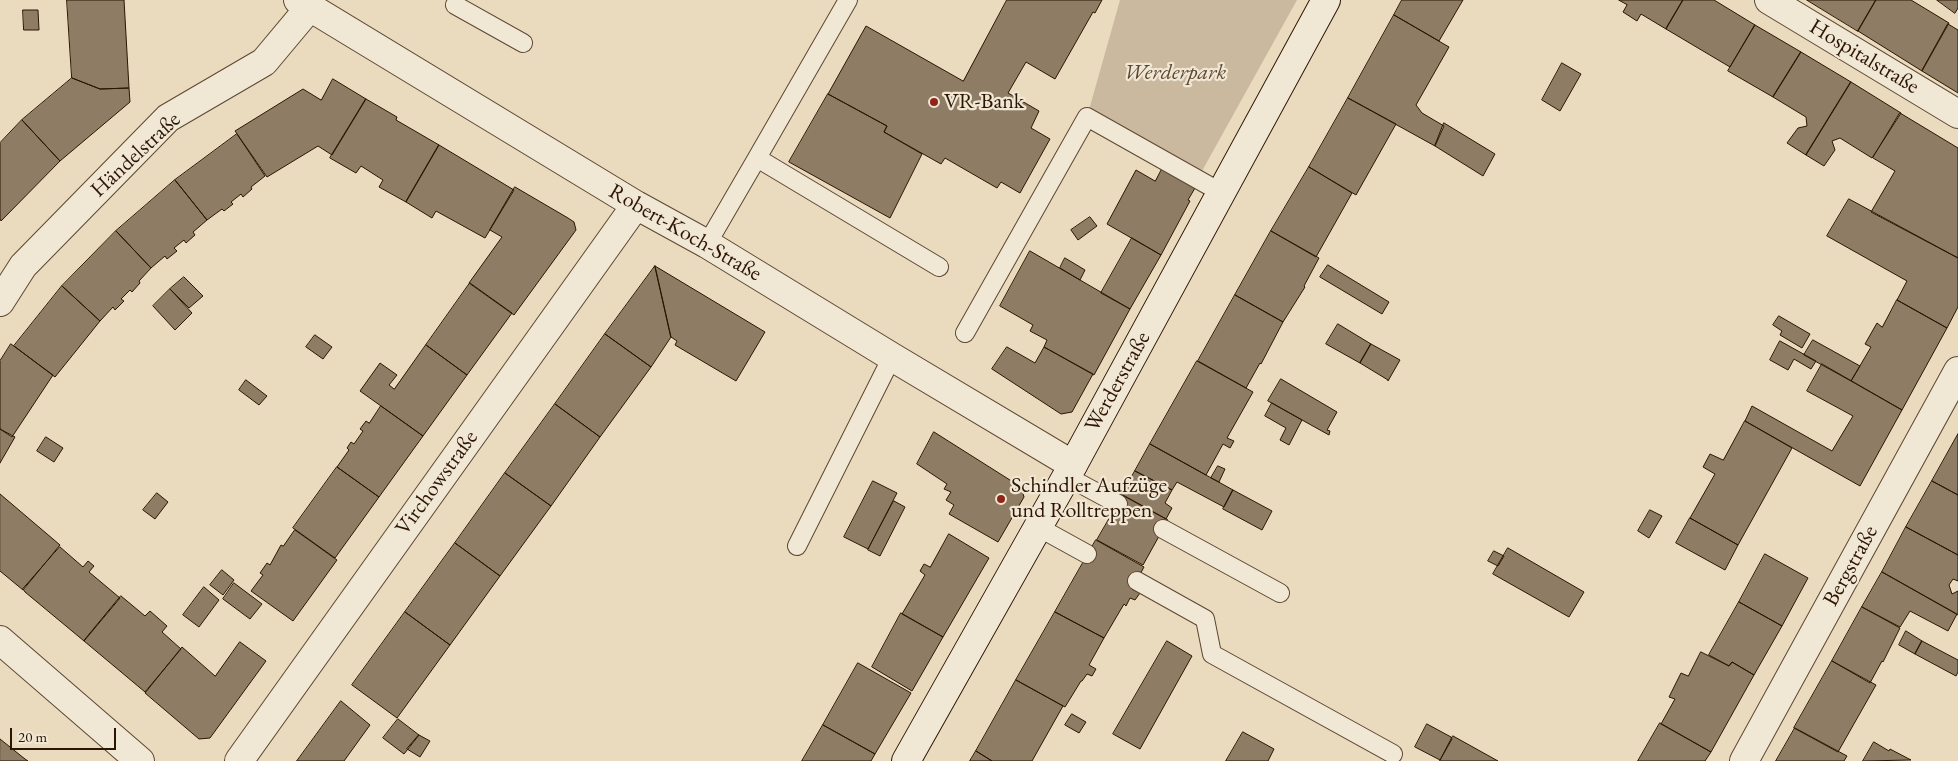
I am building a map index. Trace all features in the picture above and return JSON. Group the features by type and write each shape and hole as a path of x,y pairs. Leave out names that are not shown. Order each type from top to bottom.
{"street":[{"name":"Werderstraße","path":"906,761 1070,470 1326,0"},
{"name":"Hospitalstraße","path":"1769,0 1958,114"},
{"name":"Robert-Koch-Straße","path":"304,4 636,205 707,244 892,357 1070,470"},
{"name":"Händelstraße","path":"0,302 23,266 168,118 264,62 304,4"},
{"name":"Virchowstraße","path":"239,761 636,205"},
{"name":"Bergstraße","path":"1744,761 1958,371"},
{"path":"0,640 140,761"}],"lane":[{"path":"707,244 848,0"},
{"path":"455,5 523,43"},
{"path":"965,333 1088,117 1222,194"},
{"path":"757,158 939,267"},
{"path":"797,546 892,357"},
{"path":"1070,470 1118,504"},
{"path":"1038,527 1088,554"},
{"path":"1163,529 1280,593"},
{"path":"1137,581 1205,619 1212,654 1393,754"}],"green space":[{"name":"Werderpark","path":"1120,0 1297,0 1197,180 1087,117"}],"building":[{"path":"67,0 124,0 129,88 100,89 72,78"},
{"name":"VR-Bank","path":"1007,0 1102,0 1095,13 1093,12 1055,79 1026,62 1008,93 1039,111 1031,128 1050,139 1020,193 1001,182 997,188 945,158 941,164 884,132 887,126 828,94 866,26 963,81"},
{"path":"1402,0 1463,0 1439,41 1394,15"},
{"path":"1619,0 1683,0 1666,29 1641,14 1637,21 1623,12 1627,5"},
{"path":"1683,0 1714,0 1755,25 1730,67 1666,29"},
{"path":"1807,0 1876,0 1858,31"},
{"path":"1876,0 1911,0 1949,23 1922,71 1858,31"},
{"path":"1937,0 1958,0 1958,8 1955,13"},
{"path":"23,10 38,10 39,30 24,30"},
{"path":"1394,15 1449,47 1416,105 1422,113 1444,126 1435,146 1348,98"},
{"path":"1948,24 1958,30 1958,93 1922,71"},
{"path":"1755,25 1801,52 1773,97 1728,71"},
{"path":"1801,52 1851,82 1806,155 1787,143 1798,128 1807,126 1806,117 1773,97"},
{"path":"1562,63 1581,74 1560,111 1542,100"},
{"path":"72,78 100,89 129,88 130,102 60,161 22,120"},
{"path":"333,79 366,99 332,155 318,146 267,177 235,131 303,89 321,100"},
{"path":"1851,82 1901,113 1872,158 1840,138 1832,141 1835,150 1824,166 1806,155"},
{"path":"828,94 887,126 884,132 922,154 890,218 789,162"},
{"path":"1348,98 1396,124 1356,195 1309,167"},
{"path":"366,99 397,117 396,120 439,145 406,202 379,187 383,180 361,166 356,173 330,158"},
{"path":"1900,113 1958,148 1958,258 1871,212 1895,171 1873,158"},
{"path":"22,120 60,161 1,221 0,143"},
{"path":"1444,123 1495,154 1483,176 1435,146"},
{"path":"237,134 265,176 251,187 252,189 243,197 241,194 224,211 222,209 207,220 175,180"},
{"path":"439,145 514,190 485,238 436,211 432,218 406,202"},
{"path":"1309,167 1352,193 1316,257 1271,231"},
{"path":"1162,169 1195,188 1161,255 1107,224 1136,170 1155,181"},
{"path":"175,180 207,220 193,232 195,235 186,243 184,240 174,248 177,251 167,259 165,256 151,268 116,231"},
{"path":"515,187 574,222 576,230 514,315 469,283 502,237 490,230"},
{"path":"1849,199 1958,258 1958,307 1947,328 1897,300 1907,281 1827,236"},
{"path":"1090,217 1097,226 1078,240 1071,230"},
{"path":"116,231 151,268 132,292 130,290 121,299 124,301 115,310 113,307 100,321 62,286"},
{"path":"1271,231 1319,258 1305,287 1283,322 1235,295"},
{"path":"1132,238 1161,255 1130,309 1101,293"},
{"path":"1030,251 1130,309 1094,375 1044,347 1047,340 1030,331 1033,325 1000,306"},
{"path":"1065,258 1085,270 1080,280 1060,268"},
{"path":"1328,265 1389,302 1382,314 1320,277"},
{"path":"655,266 671,337 651,367 605,334"},
{"path":"655,266 765,332 736,381 675,345 677,341 671,337"},
{"path":"184,277 203,296 189,308 170,289"},
{"path":"470,283 512,313 467,375 426,345"},
{"path":"62,286 100,321 55,377 14,346"},
{"path":"170,289 192,313 175,330 153,306"},
{"path":"1235,295 1283,322 1246,388 1198,361"},
{"path":"1897,300 1947,328 1902,410 1851,381 1871,347 1865,344 1877,323 1882,327"},
{"path":"1779,316 1810,334 1802,348 1780,335 1782,331 1773,325"},
{"path":"1338,324 1371,344 1360,363 1326,344"},
{"path":"605,334 651,367 600,437 555,404"},
{"path":"315,335 332,347 323,359 306,347"},
{"path":"1813,340 1860,366 1851,381 1804,355"},
{"path":"1780,341 1816,361 1811,369 1794,359 1788,370 1770,360"},
{"path":"11,344 53,375 12,437 0,429 0,361"},
{"path":"1371,344 1400,360 1388,381 1360,363"},
{"path":"426,345 467,375 423,436 360,391 380,363 397,375 389,385 394,389"},
{"path":"1007,347 1035,363 1044,347 1093,374 1072,412 1061,414 992,369"},
{"path":"1197,361 1253,392 1227,438 1234,441 1230,448 1223,444 1206,475 1150,444"},
{"path":"1822,364 1902,410 1860,486 1745,421 1752,406 1832,451 1853,416 1807,391"},
{"path":"1281,379 1337,412 1327,430 1330,431 1329,435 1268,401"},
{"path":"246,380 267,396 259,405 239,390"},
{"path":"1272,403 1302,420 1289,445 1280,440 1286,428 1265,416"},
{"path":"555,404 600,437 551,506 505,473"},
{"path":"381,406 423,436 379,497 337,467 349,450 347,448 351,442 354,444 363,431 360,429 366,421 369,423"},
{"path":"1745,421 1792,448 1738,545 1690,518 1715,474 1703,467 1710,454 1723,460"},
{"path":"0,429 15,437 0,463"},
{"path":"934,432 1021,487 1024,497 998,542 949,514 954,505 946,500 951,492 944,489 947,484 917,464"},
{"path":"1958,434 1958,495 1932,481"},
{"path":"46,437 63,448 54,462 37,451"},
{"path":"1150,444 1233,490 1224,507 1177,482 1172,490 1135,471"},
{"path":"1218,466 1225,469 1219,482 1211,478"},
{"path":"337,467 379,497 335,558 293,528"},
{"path":"1135,471 1172,490 1165,503 1172,508 1166,519 1122,495"},
{"path":"505,473 551,506 500,576 455,543"},
{"path":"873,481 897,493 868,549 844,537"},
{"path":"1932,481 1958,495 1958,555 1906,527"},
{"path":"1233,490 1272,511 1262,530 1223,509"},
{"path":"157,493 168,502 155,519 143,510"},
{"path":"0,494 60,545 23,590 0,571"},
{"path":"1123,495 1168,520 1143,565 1097,540"},
{"path":"894,501 905,507 880,556 868,550"},
{"path":"1650,510 1662,516 1649,538 1638,531"},
{"path":"1690,518 1738,545 1725,570 1676,543"},
{"path":"1906,527 1958,555 1958,581 1953,579 1949,585 1952,594 1958,591 1958,615 1882,572"},
{"path":"295,530 337,560 293,621 251,591 263,575 260,573 267,563 270,565 281,545 283,546"},
{"path":"949,534 989,558 943,637 902,614 925,575 920,571 924,564 930,567"},
{"path":"1096,540 1144,567 1132,589 1140,593 1135,600 1130,598 1126,606 1124,604 1104,638 1055,612"},
{"path":"455,543 500,576 450,645 405,612"},
{"path":"60,547 83,567 88,561 94,566 89,572 120,598 84,641 23,589"},
{"path":"1508,548 1584,592 1569,617 1493,574"},
{"path":"1494,551 1504,556 1498,566 1488,561"},
{"path":"1765,554 1808,578 1782,626 1739,602"},
{"path":"222,570 234,580 223,595 210,585"},
{"path":"1882,572 1957,614 1948,631 1910,611 1900,627 1862,607"},
{"path":"234,583 262,604 250,619 223,599"},
{"path":"204,587 219,600 199,627 183,615"},
{"path":"121,596 145,616 150,611 167,626 162,632 181,649 145,692 84,641"},
{"path":"1739,602 1782,626 1754,675 1732,662 1729,666 1709,655"},
{"path":"1862,607 1900,628 1870,683 1832,661"},
{"path":"405,612 450,645 397,718 352,685"},
{"path":"1055,612 1104,638 1089,665 1096,669 1092,676 1087,674 1081,681 1065,707 1016,680"},
{"path":"901,613 943,637 912,691 872,667"},
{"path":"1906,631 1922,641 1915,654 1899,645"},
{"path":"1167,641 1192,656 1140,749 1113,734"},
{"path":"1922,641 1958,660 1956,676 1915,654"},
{"path":"240,642 266,661 210,738 199,739 145,693 182,647 215,676"},
{"path":"1701,652 1729,666 1732,662 1754,675 1711,752 1661,724 1675,699 1669,697 1681,673 1688,676"},
{"path":"1832,661 1876,685 1838,752 1794,728"},
{"path":"858,663 911,693 875,754 823,725"},
{"path":"1016,680 1063,706 1032,761 992,761 976,751"},
{"path":"341,701 370,725 344,761 297,761"},
{"path":"1072,714 1086,722 1079,733 1065,725"},
{"path":"398,719 419,735 404,754 383,738"},
{"path":"1660,723 1711,752 1705,761 1638,761"},
{"path":"1427,724 1452,739 1440,760 1415,747"},
{"path":"823,725 875,754 871,761 802,761"},
{"path":"1795,728 1847,756 1844,761 1776,761"},
{"path":"1243,732 1274,749 1268,761 1226,761"},
{"path":"419,735 430,741 420,757 407,749"},
{"path":"1453,736 1498,761 1440,761"},
{"path":"0,739 25,759 28,761 0,761"},
{"path":"1874,742 1889,751 1890,749 1911,760 1863,761"},
{"path":"976,751 992,761 970,761"}],"place":[{"name":"VR-Bank","path":"934,102"},
{"name":"Schindler Aufzüge und Rolltreppen","path":"1001,499"}]}
